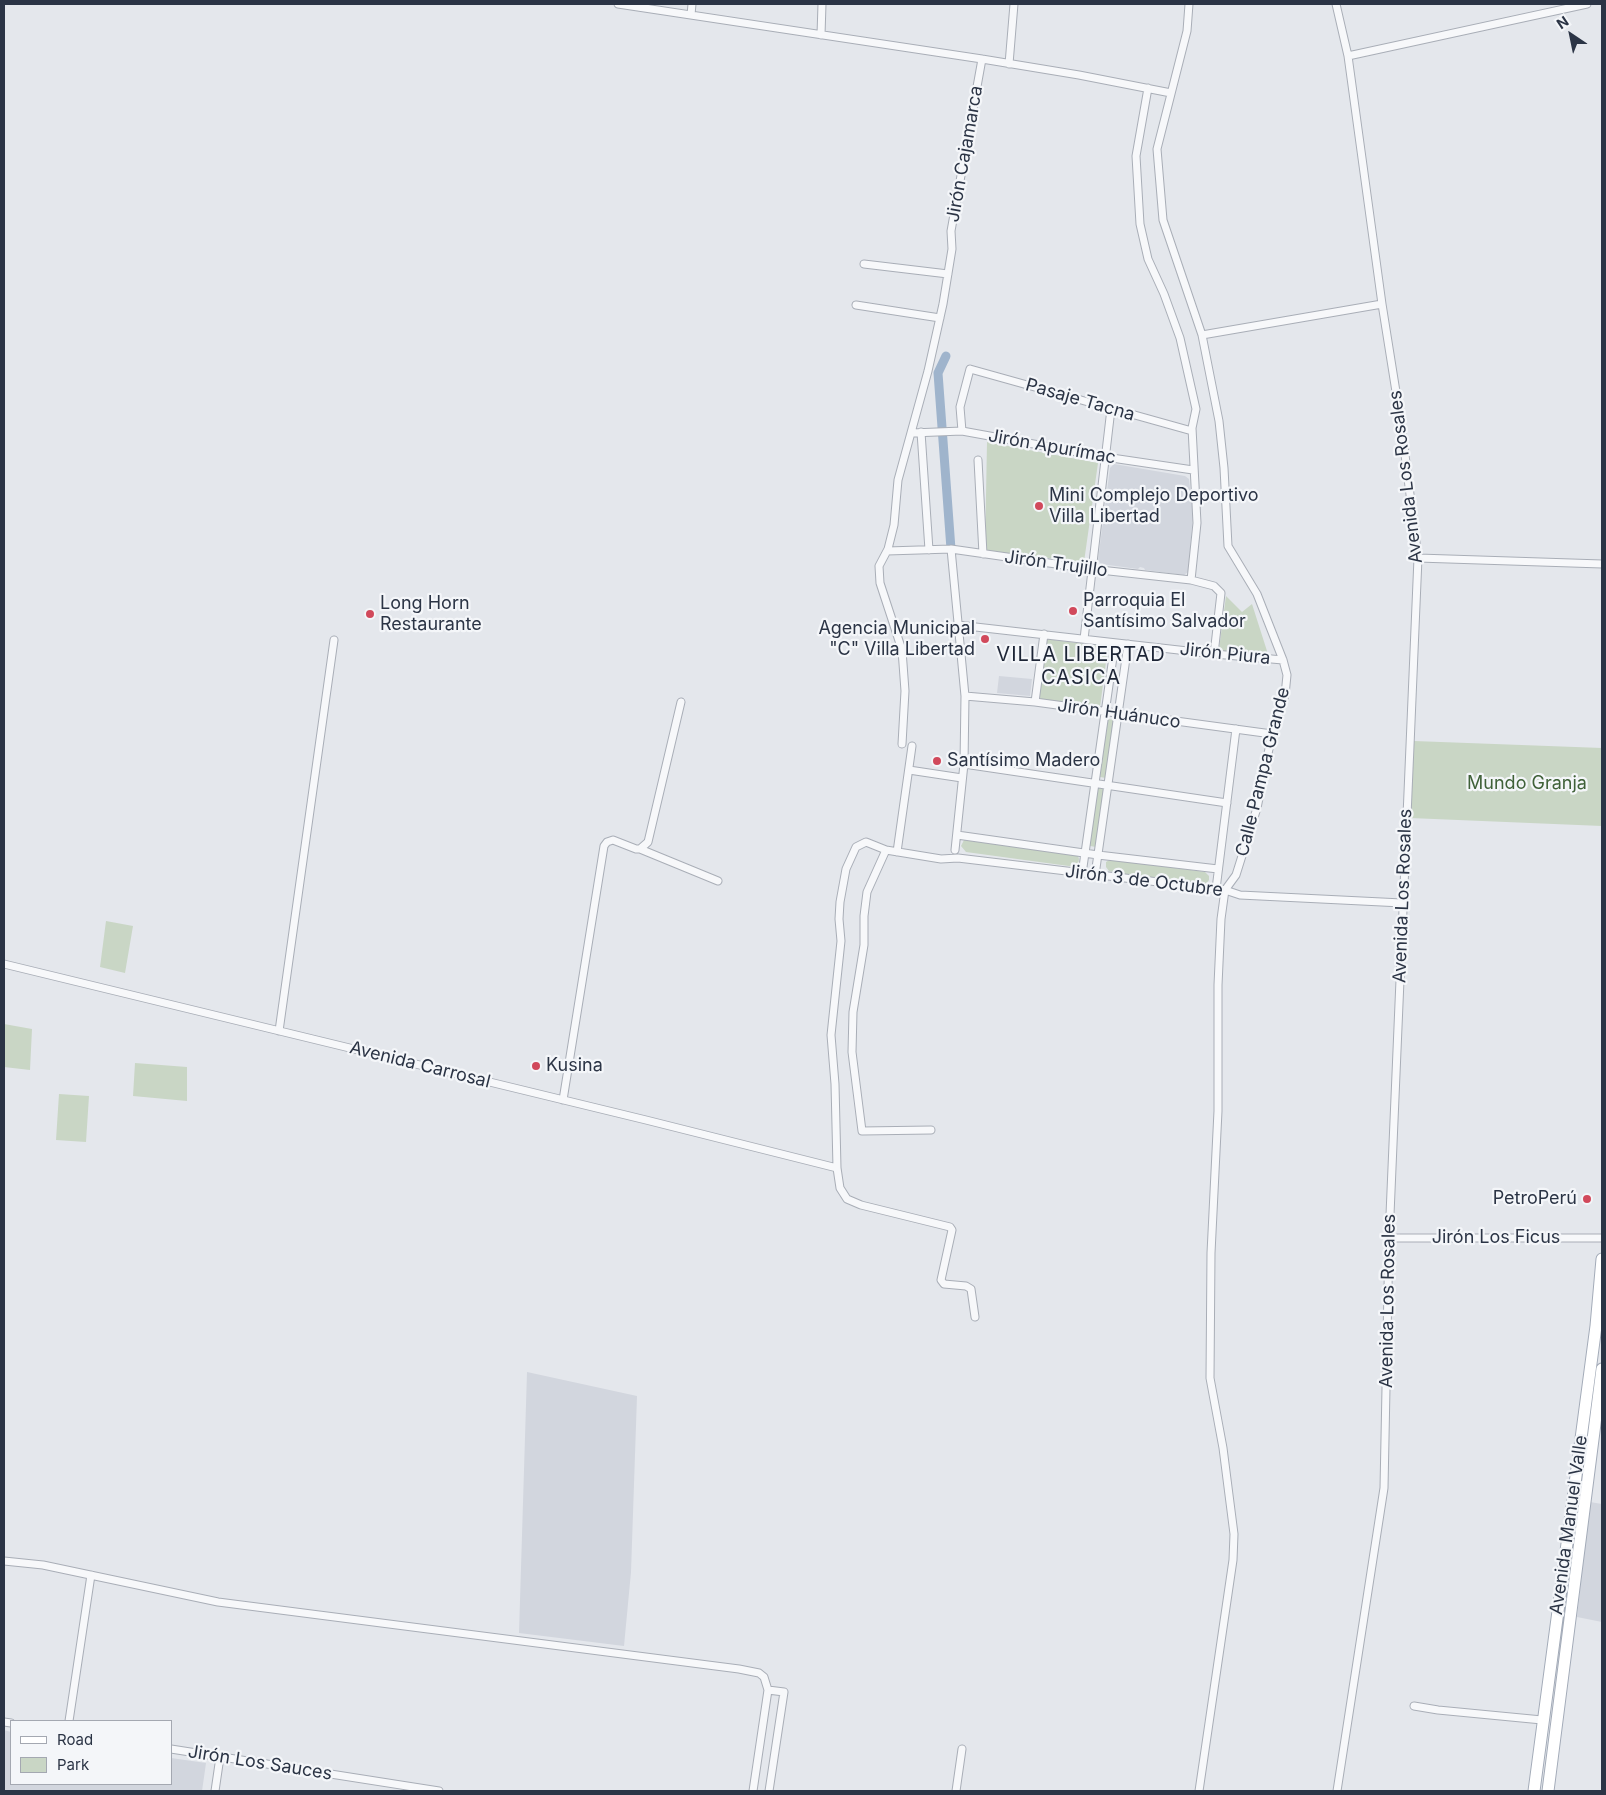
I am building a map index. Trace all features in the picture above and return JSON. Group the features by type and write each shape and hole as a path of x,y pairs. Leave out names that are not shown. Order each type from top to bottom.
{"main road":[{"name":"Avenida Manuel Valle","path":"1534,1791 1596,1326 1602,1259"},
{"name":"Avenida Manuel Valle","path":"1548,1791 1602,1370"}],"street":[{"path":"618,4 982,59 1171,93"},
{"path":"691,15 692,4"},
{"path":"821,35 822,4"},
{"path":"1009,64 1014,4"},
{"name":"Calle Pampa Grande","path":"1189,4 1187,31 1157,149 1163,220 1202,335 1219,421 1224,468 1228,546 1258,594 1287,675 1285,695 1272,734 1257,808 1236,875 1225,890"},
{"name":"Avenida Los Rosales","path":"1336,4 1348,56 1382,304 1401,423 1418,558 1389,1238 1384,1488 1337,1791"},
{"path":"1348,56 1587,4"},
{"name":"Jirón Cajamarca","path":"902,744 905,691 902,650 880,583 879,566 887,551 894,525 898,480 912,433 940,318 952,249 951,232 982,59"},
{"path":"1148,88 1136,156 1140,224 1148,259 1164,294 1180,338 1196,409 1192,431 1197,523 1191,580"},
{"path":"864,264 948,274"},
{"path":"856,304 940,318"},
{"path":"1202,335 1382,304"},
{"name":"Pasaje Tacna","path":"962,430 960,407 970,368 1192,431"},
{"path":"1084,639 1111,409"},
{"name":"Jirón Apurímac","path":"912,433 962,430 1105,457 1193,470"},
{"path":"921,432 929,550"},
{"path":"978,460 983,554"},
{"path":"951,549 965,696 964,764 955,850"},
{"name":"Jirón Trujillo","path":"887,551 951,549 1091,569 1191,580 1214,586 1221,592 1214,654"},
{"path":"1418,558 1602,564"},
{"name":"Jirón Piura","path":"958,625 1283,660"},
{"path":"1035,702 1044,634"},
{"path":"279,1031 334,640"},
{"path":"1082,874 1115,643"},
{"path":"1095,875 1128,644"},
{"name":"Jirón Huánuco","path":"965,696 1035,702 1272,734"},
{"path":"640,849 648,842 681,702"},
{"path":"1216,889 1236,729"},
{"path":"897,852 912,746"},
{"path":"964,764 1227,803"},
{"path":"909,770 962,778"},
{"name":"Jirón 3 de Octubre","path":"957,835 1098,855 1218,869"},
{"path":"563,1100 604,846 607,842 613,840 718,881"},
{"name":"Jirón 3 de Octubre","path":"975,1317 971,1289 966,1286 944,1284 942,1280 952,1230 950,1227 861,1205 847,1199 840,1188 837,1168 835,1084 831,1035 842,941 839,919 840,902 846,869 856,847 866,842 886,850 941,859 958,858 1225,890 1240,894 1402,903"},
{"path":"886,850 867,892 864,916 864,945 853,1012 852,1052 862,1131 931,1130"},
{"path":"1199,1791 1233,1560 1234,1534 1223,1448 1210,1378 1211,1253 1218,1111 1218,985 1221,919 1225,890"},
{"name":"Avenida Carrosal","path":"4,964 837,1168"},
{"name":"Jirón Los Ficus","path":"1389,1238 1602,1238"},
{"path":"4,1561 43,1565 218,1602 739,1669 759,1674 764,1677 768,1690 753,1791"},
{"path":"69,1720 91,1575"},
{"path":"768,1690 784,1692 769,1791"},
{"path":"1414,1706 1542,1720"},
{"name":"Jirón Los Sauces","path":"172,1749 439,1791"},
{"path":"956,1791 962,1749"},
{"path":"215,1791 220,1756"}],"shaded area":[{"path":"1114,464 1185,476 1189,479 1193,515 1188,572 1184,575 1145,570 1140,567 1138,569 1101,564 1098,560 1110,468"},
{"path":"999,676 1032,679 1030,696 997,693"},
{"path":"527,1372 637,1396 631,1572 624,1646 519,1633"},
{"path":"1590,1502 1602,1504 1602,1622 1577,1617"},
{"path":"4,1730 10,1732 10,1785 172,1785 172,1758 206,1763 202,1791 4,1791"}],"green space":[{"name":"Mini Complejo Deportivo Villa Libertad","path":"987,442 1098,463 1084,562 985,549"},
{"path":"1226,596 1242,612 1252,604 1267,651 1266,655 1222,651 1219,649"},
{"path":"1046,639 1108,647 1100,707 1038,699"},
{"path":"1108,719 1114,720 1106,778 1100,777"},
{"name":"Mundo Granja","path":"1414,741 1602,748 1602,826 1410,818"},
{"path":"1098,788 1104,789 1096,847 1090,846"},
{"path":"964,840 1074,855 1078,856 1078,865 1076,867 966,852 961,846"},
{"path":"1111,859 1205,872 1209,876 1209,880 1203,885 1116,873 1109,871 1106,867 1106,862"},
{"path":"106,921 133,926 125,973 100,967"},
{"path":"4,1024 32,1029 30,1070 4,1067"},
{"path":"135,1063 187,1067 187,1101 133,1096"},
{"path":"59,1094 89,1096 86,1142 56,1140"}],"waterway":[{"path":"946,356 938,373 951,549"}],"place":[{"name":"Mini Complejo Deportivo Villa Libertad","path":"1039,506"},
{"name":"Parroquia El Santísimo Salvador","path":"1073,611"},
{"name":"Long Horn Restaurante","path":"370,614"},
{"name":"Agencia Municipal \"C\" Villa Libertad","path":"985,639"},
{"name":"Santísimo Madero","path":"937,761"},
{"name":"Kusina","path":"536,1066"},
{"name":"PetroPerú","path":"1587,1199"}],"district":[{"name":"VILLA LIBERTAD CASICA","path":"1081,666"}]}
